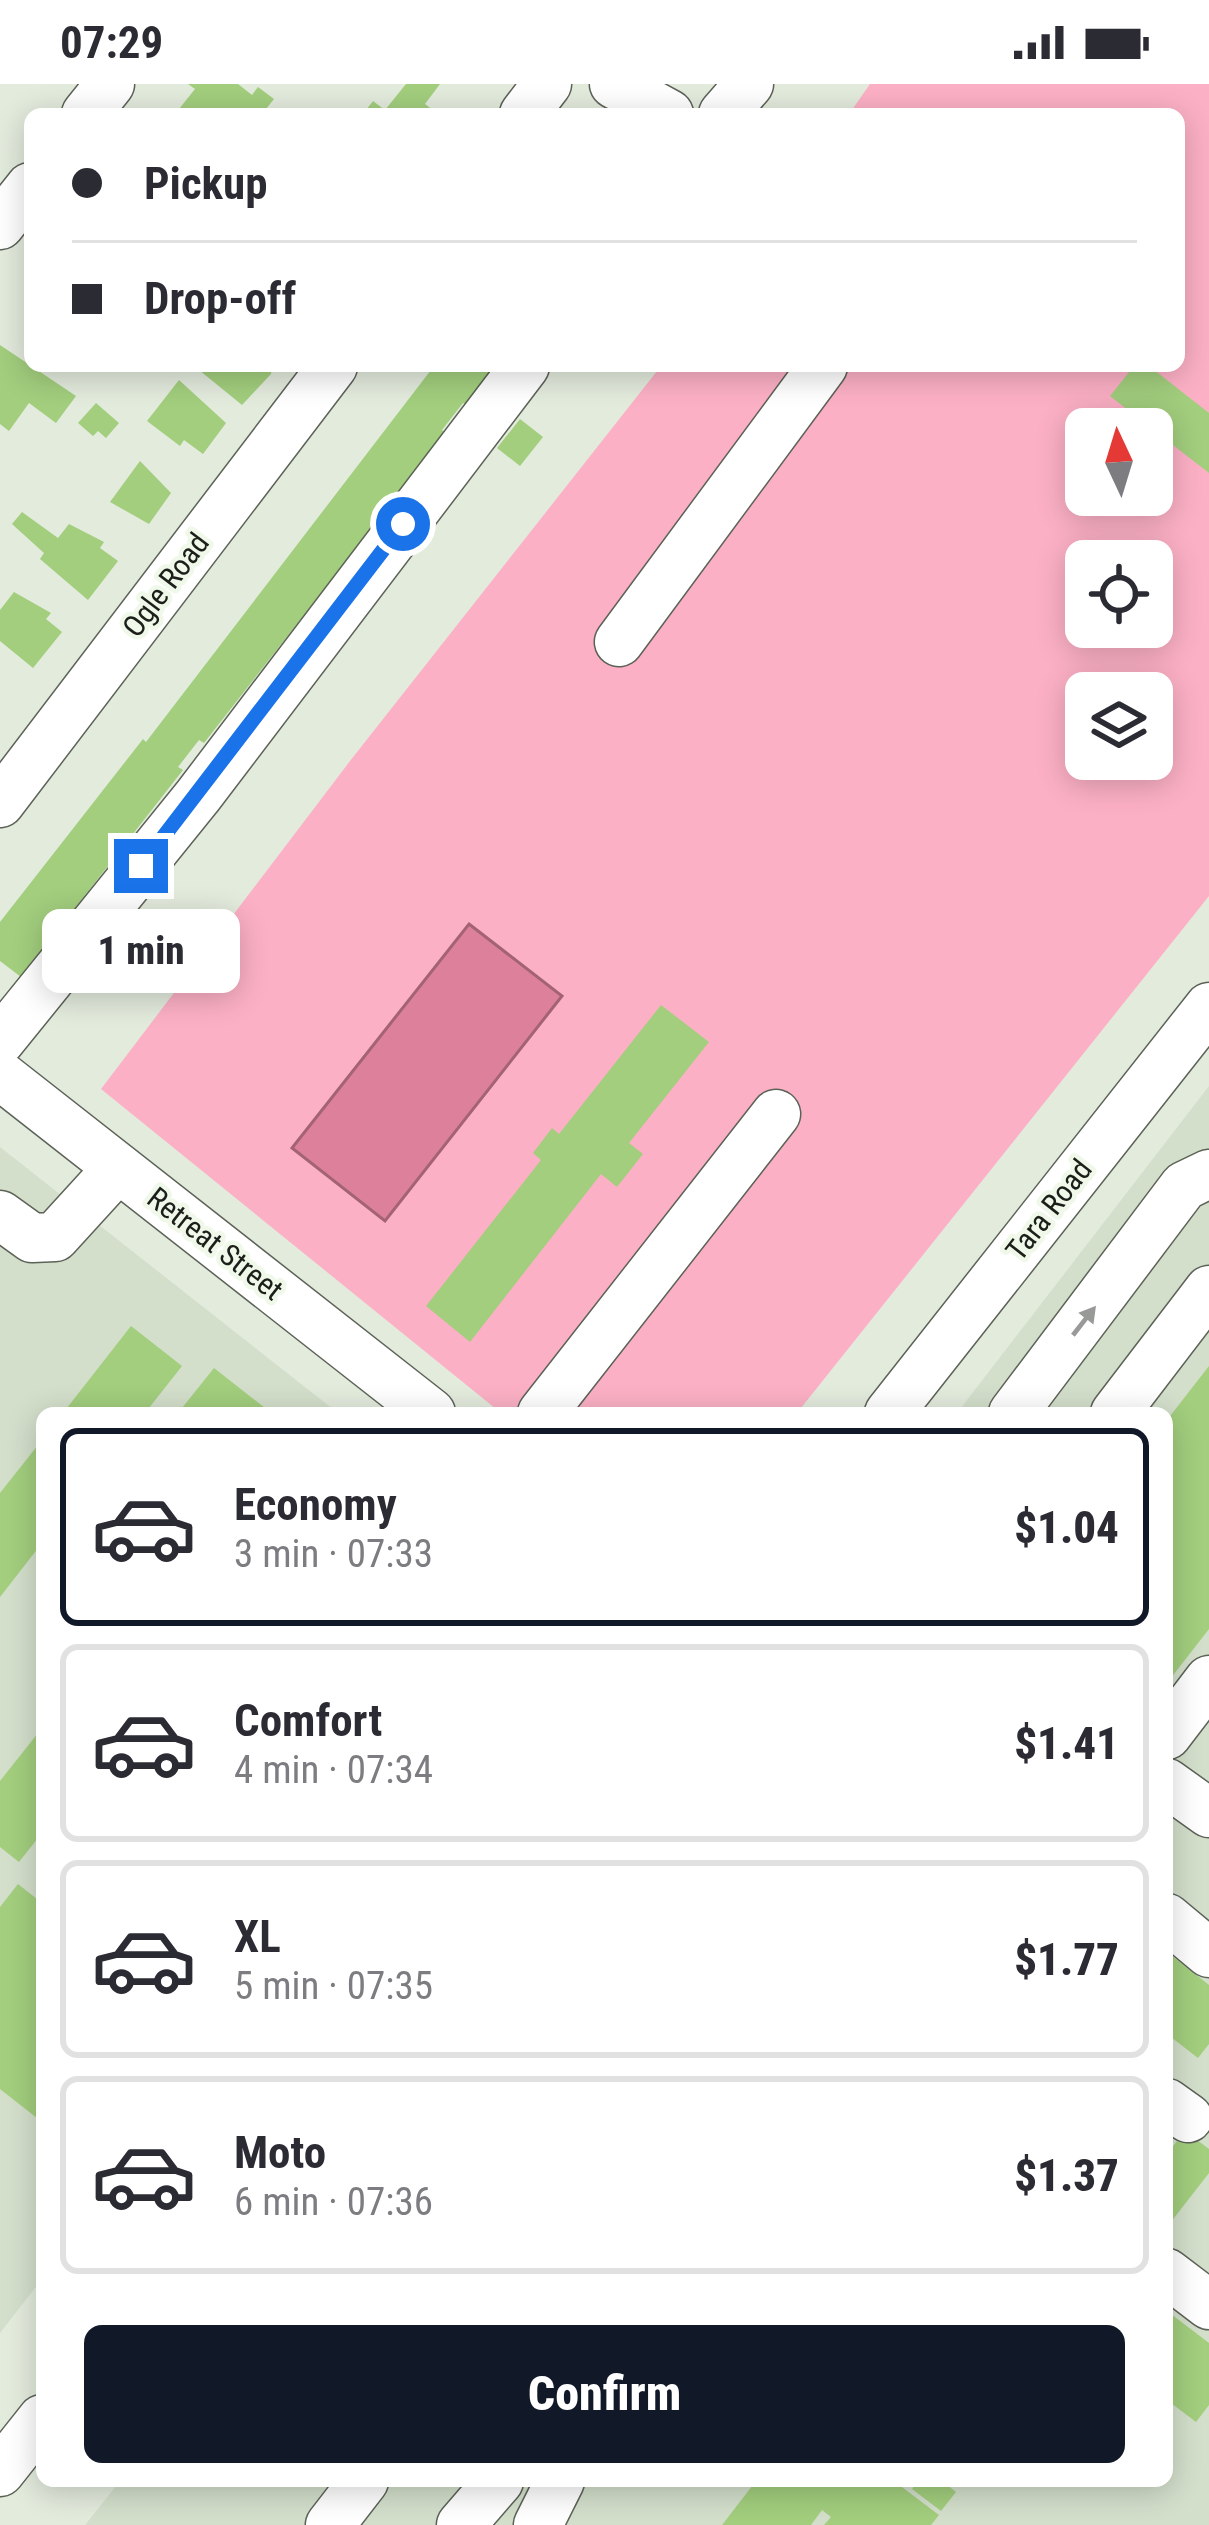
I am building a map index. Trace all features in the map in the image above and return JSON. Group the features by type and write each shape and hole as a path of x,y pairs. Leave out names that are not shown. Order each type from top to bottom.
{"street":[{"path":"91,108 110,84"},
{"path":"529,108 547,84"},
{"path":"614,84 658,108"},
{"path":"728,108 749,84"},
{"path":"0,225 24,195"},
{"name":"Ogle Road","path":"0,803 327,372"},
{"path":"0,1041 198,796 520,372"},
{"path":"619,642 819,372"},
{"name":"Tara Road","path":"894,1407 1209,1007"},
{"name":"Retreat Street","path":"0,1076 423,1407"},
{"path":"547,1407 776,1114"},
{"path":"0,1214 32,1238 55,1237 118,1168"},
{"path":"1017,1407 1184,1186 1209,1174"},
{"path":"1120,1407 1209,1290"},
{"path":"1173,1727 1209,1680"},
{"path":"1173,1787 1208,1810"},
{"path":"1173,1923 1209,1953"},
{"path":"1173,2277 1209,2305"},
{"path":"0,2472 36,2427"},
{"path":"330,2525 359,2487"},
{"path":"461,2525 494,2487"},
{"path":"538,2525 557,2487"}],"shaded area":[{"path":"870,84 1209,84 1209,896 802,1407 494,1407 101,1089 350,761 656,372 1185,372 1185,108 853,108"},
{"path":"469,924 562,996 385,1221 292,1148"},
{"path":"1209,1086 1209,2525 85,2525 115,2487 1173,2487 1173,1407 962,1407"},
{"path":"0,1147 330,1407 36,1407 36,2287 0,2333"}],"building":[{"path":"188,84 238,84 252,95 258,87 274,99 267,108 180,108 195,89"},
{"path":"406,84 440,84 425,104 430,108 387,108"},
{"path":"0,345 24,361 24,372 40,372 76,396 56,423 29,403 9,431 0,424"},
{"path":"201,372 271,372 242,405"},
{"path":"429,372 494,372 468,406 463,403 442,430 446,433 204,743 199,740 178,767 183,770 21,977 0,961 0,922 143,739 146,742"},
{"path":"1129,372 1157,372 1209,413 1209,473 1173,445 1173,408 1125,408 1110,396"},
{"path":"179,380 226,423 203,454 184,440 180,446 147,421"},
{"path":"96,403 119,423 106,438 98,431 93,436 78,423"},
{"path":"520,419 543,437 520,466 497,448"},
{"path":"140,461 171,493 149,524 110,502"},
{"path":"22,512 58,538 69,524 104,542 100,548 118,561 88,600 40,559 44,553 12,524"},
{"path":"14,592 51,613 46,619 62,632 33,668 0,641 0,610"},
{"path":"661,1005 709,1042 629,1143 643,1154 617,1187 601,1174 470,1342 426,1306 541,1160 533,1153 552,1128 559,1134"},
{"path":"131,1326 182,1366 150,1407 68,1407"},
{"path":"1209,1366 1209,1629 1173,1675 1173,1412"},
{"path":"214,1368 264,1407 183,1407"},
{"path":"36,1448 36,1551 0,1597 0,1493"},
{"path":"36,1736 36,1841 19,1862 0,1847 0,1781"},
{"path":"18,1884 36,1898 36,2117 0,2089 0,1907"},
{"path":"1173,1957 1209,1985 1209,2044 1198,2058 1173,2039"},
{"path":"1185,2131 1209,2149 1209,2173 1173,2219 1173,2146"},
{"path":"1173,2316 1209,2343 1209,2405 1196,2422 1173,2405"},
{"path":"751,2487 902,2487 939,2515 931,2525 824,2525 831,2517 822,2510 811,2525 722,2525"},
{"path":"950,2487 956,2492 941,2511 912,2489"}],"route":[{"path":"141,866 403,524"}]}
